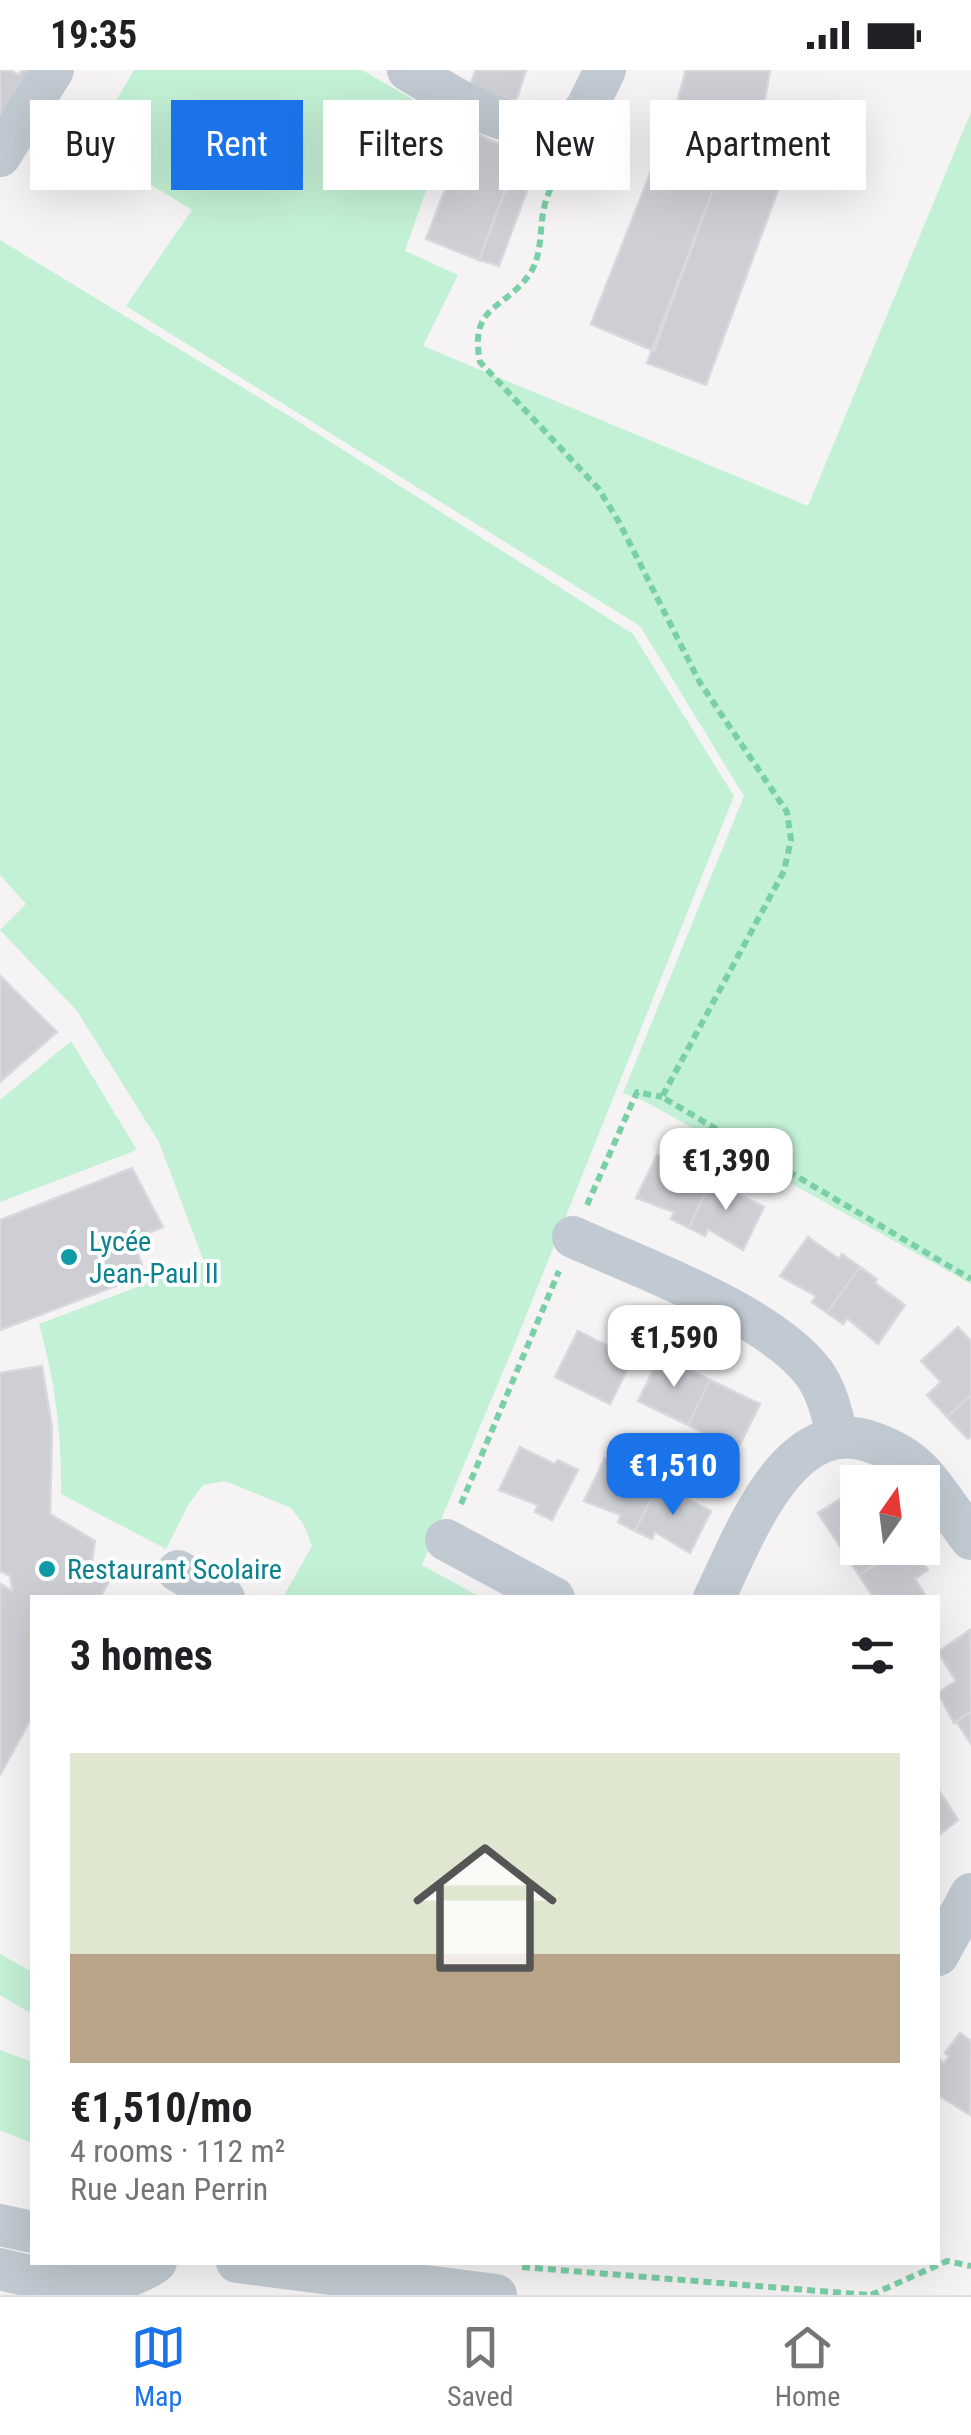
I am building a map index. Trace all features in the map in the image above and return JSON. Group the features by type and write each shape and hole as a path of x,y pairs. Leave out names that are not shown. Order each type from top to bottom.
{"street":[{"path":"0,156 52,70"},
{"path":"408,70 480,113 499,119"},
{"path":"590,100 605,70"},
{"path":"573,1238 724,1305 794,1352 815,1375 829,1400 838,1438"},
{"path":"716,1595 783,1470 804,1451 838,1438 862,1438 893,1450 920,1470 971,1539"},
{"path":"446,1540 548,1595"},
{"path":"178,1571 219,1595"},
{"path":"940,1951 971,1894"},
{"path":"0,2225 30,2232"},
{"path":"0,2269 50,2282 98,2284 138,2275 152,2265"},
{"path":"281,2265 501,2280"}],"path":[{"path":"551,190 544,205 539,251 530,274 491,307 480,323 480,362 598,488 699,681 787,812 791,840 784,870 662,1097"},
{"path":"446,1540 637,1092 662,1097 971,1279"},
{"path":"501,2280 870,2295 947,2262 971,2266"}],"green space":[{"path":"134,70 362,70 414,100 323,100 323,190 426,190 405,251 458,275 423,346 808,506 971,112 971,1284 646,1102 623,1093 744,796 640,626 126,306 192,210 151,185 151,100 116,100"},
{"path":"0,240 296,420 633,634 734,796 422,1565 476,1595 284,1595 312,1546 304,1525 291,1508 225,1481 203,1485 166,1549 61,1494 56,1408 39,1324 204,1262 159,1142 77,1011 0,930 26,904 0,875"},
{"path":"71,1041 137,1150 0,1202 0,1100"},
{"path":"0,1954 30,1971 30,2013 0,1995"},
{"path":"0,2050 30,2061 30,2142 0,2130"}],"building":[{"path":"0,70 19,75 22,70 32,70 0,122"},
{"path":"476,70 526,70 516,100 469,87"},
{"path":"686,70 770,70 765,100 678,100"},
{"path":"479,135 499,144 499,190 505,190 479,260 426,239 445,190 479,190"},
{"path":"650,174 650,190 713,190 654,351 591,324"},
{"path":"505,190 527,190 499,266 479,260"},
{"path":"713,190 778,190 706,385 647,363"},
{"path":"0,976 57,1032 0,1082"},
{"path":"657,1155 687,1170 691,1161 715,1172 689,1228 671,1219 674,1212 636,1198"},
{"name":"Lycée Jean-Paul II","path":"132,1168 163,1227 133,1239 145,1275 0,1330 0,1220"},
{"path":"715,1172 739,1183 734,1193 764,1207 743,1250 708,1229 705,1236 689,1228"},
{"path":"808,1237 839,1259 842,1254 860,1267 827,1313 812,1302 816,1296 780,1276"},
{"path":"860,1267 905,1305 878,1344 847,1318 843,1324 827,1313"},
{"path":"958,1327 971,1341 971,1395 947,1417 927,1395 941,1382 921,1361"},
{"path":"578,1331 633,1358 610,1404 555,1377"},
{"path":"661,1355 710,1380 688,1425 638,1401"},
{"name":"Restaurant Scolaire","path":"42,1366 52,1428 50,1514 95,1541 91,1568 110,1579 102,1595 30,1595 30,1721 0,1775 0,1584 12,1591 12,1587 10,1576 0,1571 0,1373"},
{"path":"710,1380 760,1404 737,1450 688,1425"},
{"path":"971,1395 971,1436 968,1439 947,1417"},
{"path":"520,1447 578,1470 552,1520 535,1512 538,1505 499,1490"},
{"path":"605,1458 639,1475 641,1470 661,1480 635,1531 618,1522 621,1515 584,1501"},
{"path":"661,1480 679,1489 677,1494 711,1511 690,1553 655,1532 652,1539 635,1531"},
{"path":"840,1499 840,1546 818,1513"},
{"path":"852,1565 875,1565 859,1575"},
{"path":"875,1565 925,1565 928,1570 915,1579 925,1595 872,1595 859,1575"},
{"path":"970,1630 971,1712 954,1723 940,1692 956,1681 940,1651"},
{"path":"971,1712 971,1744 956,1721"},
{"path":"940,1792 958,1820 940,1834"},
{"path":"960,2033 971,2041 970,2115 940,2096 940,2059 944,2063 949,2056 945,2053"}],"place":[{"name":"Lycée Jean-Paul II","path":"69,1257"},
{"name":"Restaurant Scolaire","path":"47,1569"}]}
